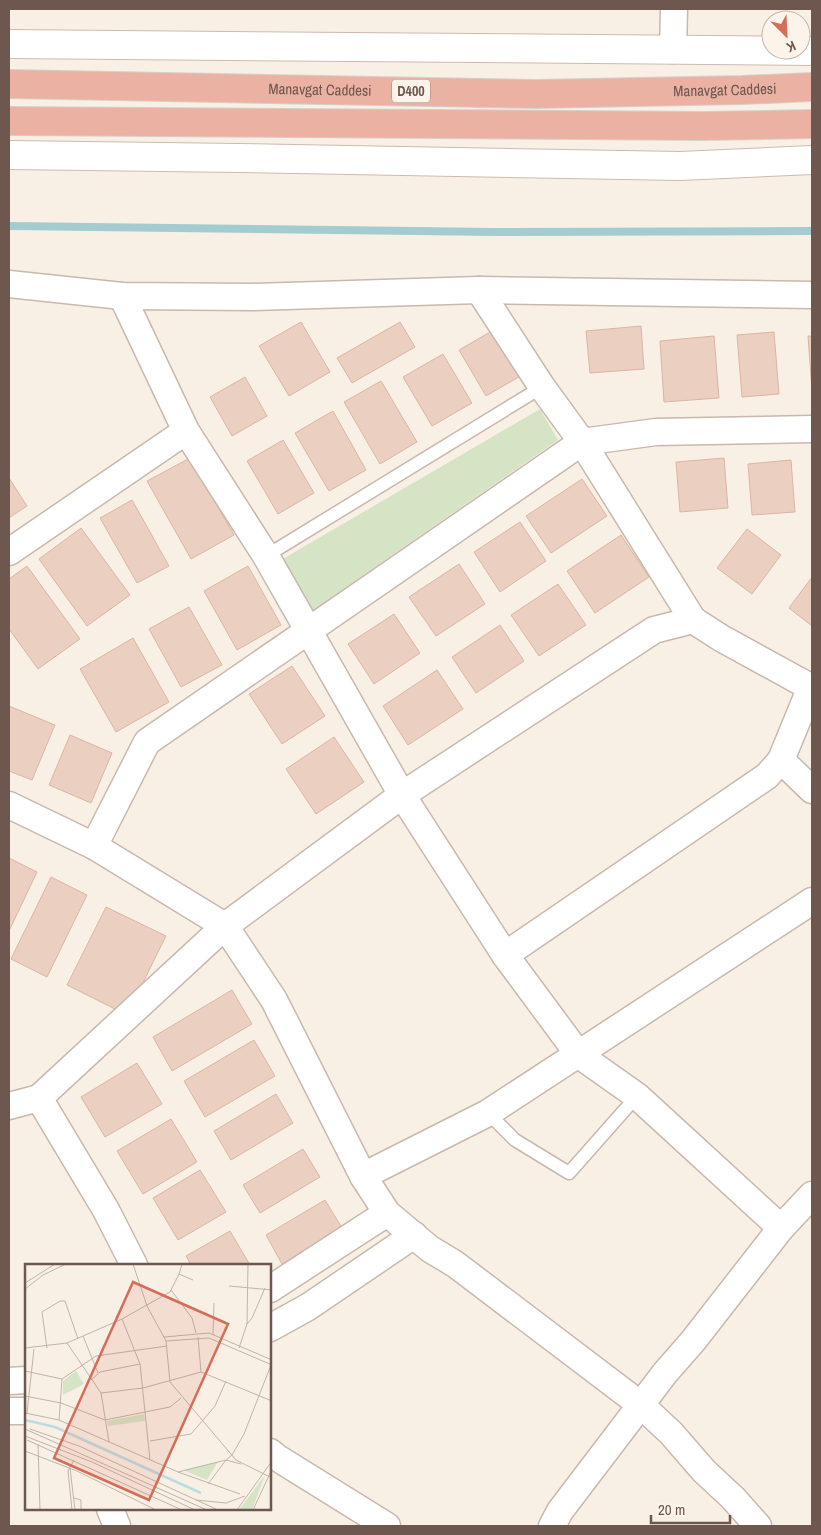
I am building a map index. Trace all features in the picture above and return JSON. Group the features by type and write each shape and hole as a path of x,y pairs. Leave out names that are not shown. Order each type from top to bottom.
{"highway":[{"name":"Manavgat Caddesi","path":"9,84 536,94 732,91 812,87"},
{"name":"D400","path":"9,121 693,126 812,124"}],"street":[{"path":"673,50 674,9"},
{"path":"9,44 812,52"},
{"path":"9,155 680,166 812,160"},
{"path":"9,284 122,296 252,297 480,290 812,295"},
{"path":"480,290 542,388 582,442 692,620 812,688 781,760 767,776 505,955"},
{"path":"122,296 186,432 266,556 402,795 505,955 579,1055 638,1096 781,1228"},
{"path":"94,846 147,742 582,442 656,432 812,429"},
{"path":"9,552 186,432"},
{"path":"9,1106 39,1098 225,926 402,795 654,630 692,620"},
{"path":"781,760 812,790"},
{"path":"9,805 94,846 225,926 274,1000 363,1176 387,1213 642,1405 671,1433 704,1472 733,1498 758,1526"},
{"path":"363,1176 488,1113 812,901"},
{"path":"39,1098 106,1210 133,1264"},
{"path":"552,1526 560,1512 665,1373 693,1342 781,1228 812,1195"},
{"path":"271,1288 387,1213"},
{"path":"271,1327 308,1307 414,1235"},
{"path":"9,1381 25,1380"},
{"path":"9,1412 25,1411"},
{"path":"271,1453 387,1526"},
{"path":"110,1510 117,1526"}],"lane":[{"path":"266,556 542,388"},
{"path":"488,1113 515,1140 569,1173 638,1096"}],"green space":[{"path":"540,409 558,440 310,612 281,560"}],"building":[{"path":"301,322 330,372 289,396 259,346"},
{"path":"400,322 415,347 352,383 337,358"},
{"path":"641,326 644,369 590,373 586,331"},
{"path":"497,328 524,374 486,396 459,350"},
{"path":"774,332 779,394 742,397 737,335"},
{"path":"714,336 719,398 664,402 660,341"},
{"path":"808,336 812,336 812,391"},
{"path":"443,354 472,403 432,426 403,377"},
{"path":"245,377 267,416 232,436 210,397"},
{"path":"381,381 417,442 380,464 344,402"},
{"path":"333,411 366,470 329,491 295,433"},
{"path":"283,440 314,493 278,514 247,461"},
{"path":"190,458 234,535 191,559 147,481"},
{"path":"724,458 728,508 680,512 676,462"},
{"path":"791,460 795,512 752,515 748,464"},
{"path":"9,478 27,506 9,518"},
{"path":"582,479 607,516 551,553 526,516"},
{"path":"132,500 169,566 137,583 100,518"},
{"path":"520,522 546,561 500,592 474,552"},
{"path":"81,528 130,595 87,626 39,559"},
{"path":"747,529 781,555 752,594 717,568"},
{"path":"621,535 649,577 595,613 567,571"},
{"path":"459,564 485,604 436,636 409,597"},
{"path":"27,566 80,639 38,669 9,629 9,579"},
{"path":"248,566 281,625 237,650 204,591"},
{"path":"812,577 812,626 789,608"},
{"path":"558,584 586,625 539,656 511,615"},
{"path":"189,607 222,665 181,687 149,629"},
{"path":"394,614 420,653 374,684 348,644"},
{"path":"500,625 524,661 476,693 452,657"},
{"path":"133,638 169,702 116,732 80,669"},
{"path":"292,666 325,716 282,744 249,694"},
{"path":"437,670 463,709 408,745 383,706"},
{"path":"9,706 55,725 32,780 9,771"},
{"path":"70,735 112,753 91,803 49,785"},
{"path":"334,737 364,782 316,814 286,769"},
{"path":"9,858 37,872 9,931"},
{"path":"51,877 87,895 47,977 11,959"},
{"path":"106,907 166,936 127,1015 67,985"},
{"path":"232,990 252,1024 172,1071 153,1037"},
{"path":"254,1040 275,1076 205,1117 184,1081"},
{"path":"137,1063 162,1104 105,1137 81,1097"},
{"path":"276,1094 293,1123 231,1160 214,1131"},
{"path":"171,1119 197,1162 143,1194 117,1151"},
{"path":"303,1149 320,1177 260,1213 243,1185"},
{"path":"200,1170 226,1212 178,1240 153,1198"},
{"path":"325,1200 342,1228 282,1264 266,1235"},
{"path":"230,1231 249,1264 190,1264 186,1256"}],"waterway":[{"path":"9,226 495,232 812,231"}]}
